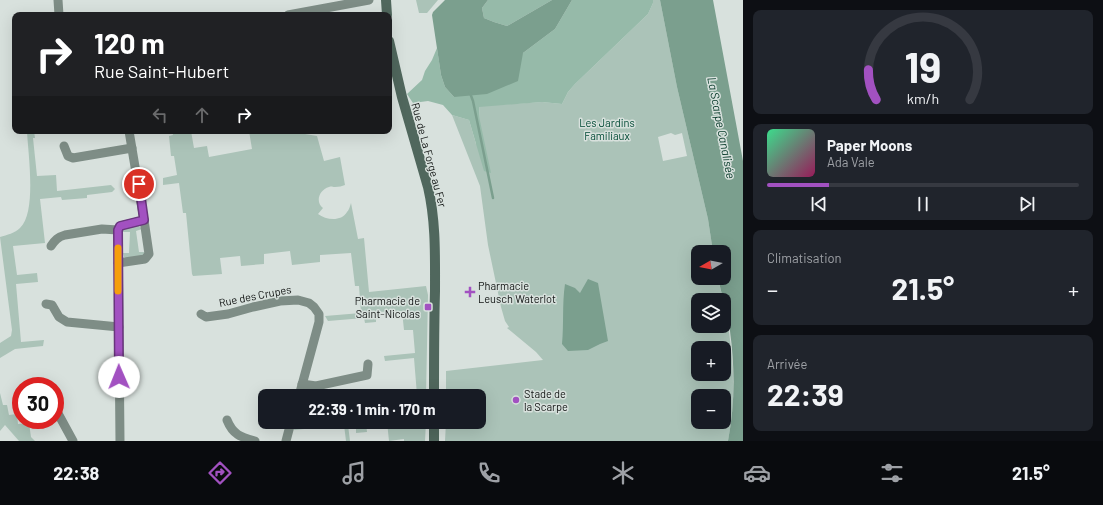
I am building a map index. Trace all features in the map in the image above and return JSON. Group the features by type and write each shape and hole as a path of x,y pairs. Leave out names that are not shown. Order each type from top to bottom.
{"main road":[{"path":"386,0 387,12"},
{"name":"Rue de La Forge au Fer","path":"392,54 402,97 431,200 434,224 435,259 434,389"},
{"path":"434,429 434,441"}],"street":[{"path":"58,0 59,12"},
{"path":"304,12 369,0"},
{"path":"118,262 145,259 148,257 149,251 130,134"},
{"path":"64,146 68,156 73,158 132,148"},
{"path":"120,441 118,230 120,226 144,220"},
{"path":"51,246 55,240 65,235 102,229 118,230"},
{"name":"Rue des Crupes","path":"201,314 206,317 228,314 280,301 298,300 309,302 319,314 319,322 301,389"},
{"path":"46,304 52,305 59,317 67,322 119,327"},
{"path":"302,384 316,386 367,375 368,364"},
{"path":"227,420 232,431 238,435 255,441"},
{"path":"64,424 73,441"},
{"path":"286,441 289,429"}],"green space":[{"path":"416,0 438,0 427,13 419,13"},
{"name":"Les Jardins Familiaux","path":"653,0 660,0 677,87 708,219 712,245 691,245 691,285 720,285 721,293 691,293 691,333 729,333 730,341 691,341 691,381 731,381 731,346 732,354 733,389 731,424 731,389 691,389 691,429 730,429 728,441 445,441 446,429 486,429 486,389 446,389 446,371 543,360 536,352 507,328 509,327 505,321 501,307 488,245 480,186 452,115 469,120 476,144 480,121 479,106 542,102 562,104 568,92 575,84 648,14","holes":["671,133 675,135 682,133 687,156 663,161 658,137"]},
{"path":"27,134 34,134 35,138 33,138 37,176 56,175 57,191 111,185 115,189 112,192 87,195 87,198 62,200 61,197 40,199 45,243 13,246 17,275 37,273 38,282 16,284 21,342 44,340 43,346 15,349 0,358 0,343 11,336 12,330 0,237 18,230 25,220 30,196 30,168"},
{"path":"173,134 192,134 194,148 207,146 209,157 252,149 250,134 305,134 317,136 324,161 340,157 345,185 330,187 321,193 319,196 319,203 323,208 318,214 325,218 337,219 348,211 351,203 358,239 364,238 369,292 426,286 428,295 426,389 417,389 414,358 385,361 384,356 415,353 413,330 404,330 402,311 376,312 376,322 365,323 364,318 328,321 325,316 361,313 359,286 355,286 351,253 320,255 320,262 292,265 290,251 264,254 264,264 241,266 240,256 220,258 222,274 193,276 186,213 183,213 179,183 163,185 163,178 177,175 174,156 171,156 169,136"},
{"path":"138,225 142,229 136,231 139,252 146,252 143,256 129,259 124,257 123,253 129,253 130,232 122,232 123,229"},
{"path":"0,393 3,405 7,405 9,415 12,415 12,429 30,429 31,437 35,441 19,441 5,425 0,431"},
{"path":"344,429 348,429 350,441 346,441"},
{"path":"356,429 367,429 367,432 356,433"},
{"path":"388,429 426,429 425,441 404,441 404,439 389,441"}],"shaded area":[{"path":"488,0 552,0 507,26 484,18 482,8"},
{"path":"572,0 653,0 653,3 648,14 575,84 568,92 562,104 542,102 479,107 480,121 491,173 484,171 469,120 452,115 443,105 428,101 413,103 407,94 422,80 437,48 441,75 445,87 454,97 523,53 555,29"}],"water":[{"path":"445,0 488,0 482,8 484,18 507,26 552,0 572,0 555,29 523,53 518,81 487,94 454,97 445,87 441,75 432,15 433,12"},
{"name":"La Scarpe Canalisée","path":"660,0 713,0 743,161 743,441 728,441 730,429 731,429 733,400 733,359 730,333 731,293 722,293 720,285 731,285 731,245 712,245 708,219 677,87"},
{"path":"588,279 598,283 608,341 588,350 568,351 562,344 565,284 575,288 580,293"}],"waterway":[{"path":"470,93 473,101 493,198"}],"slow traffic":[{"path":"118,248 118,291"}],"place":[{"name":"Pharmacie Leusch Waterlot","path":"470,292"},
{"name":"Pharmacie de Saint-Nicolas","path":"428,307"},
{"name":"Stade de la Scarpe","path":"516,400"}],"route":[{"path":"119,377 118,230 120,226 144,220 139,184"}]}
